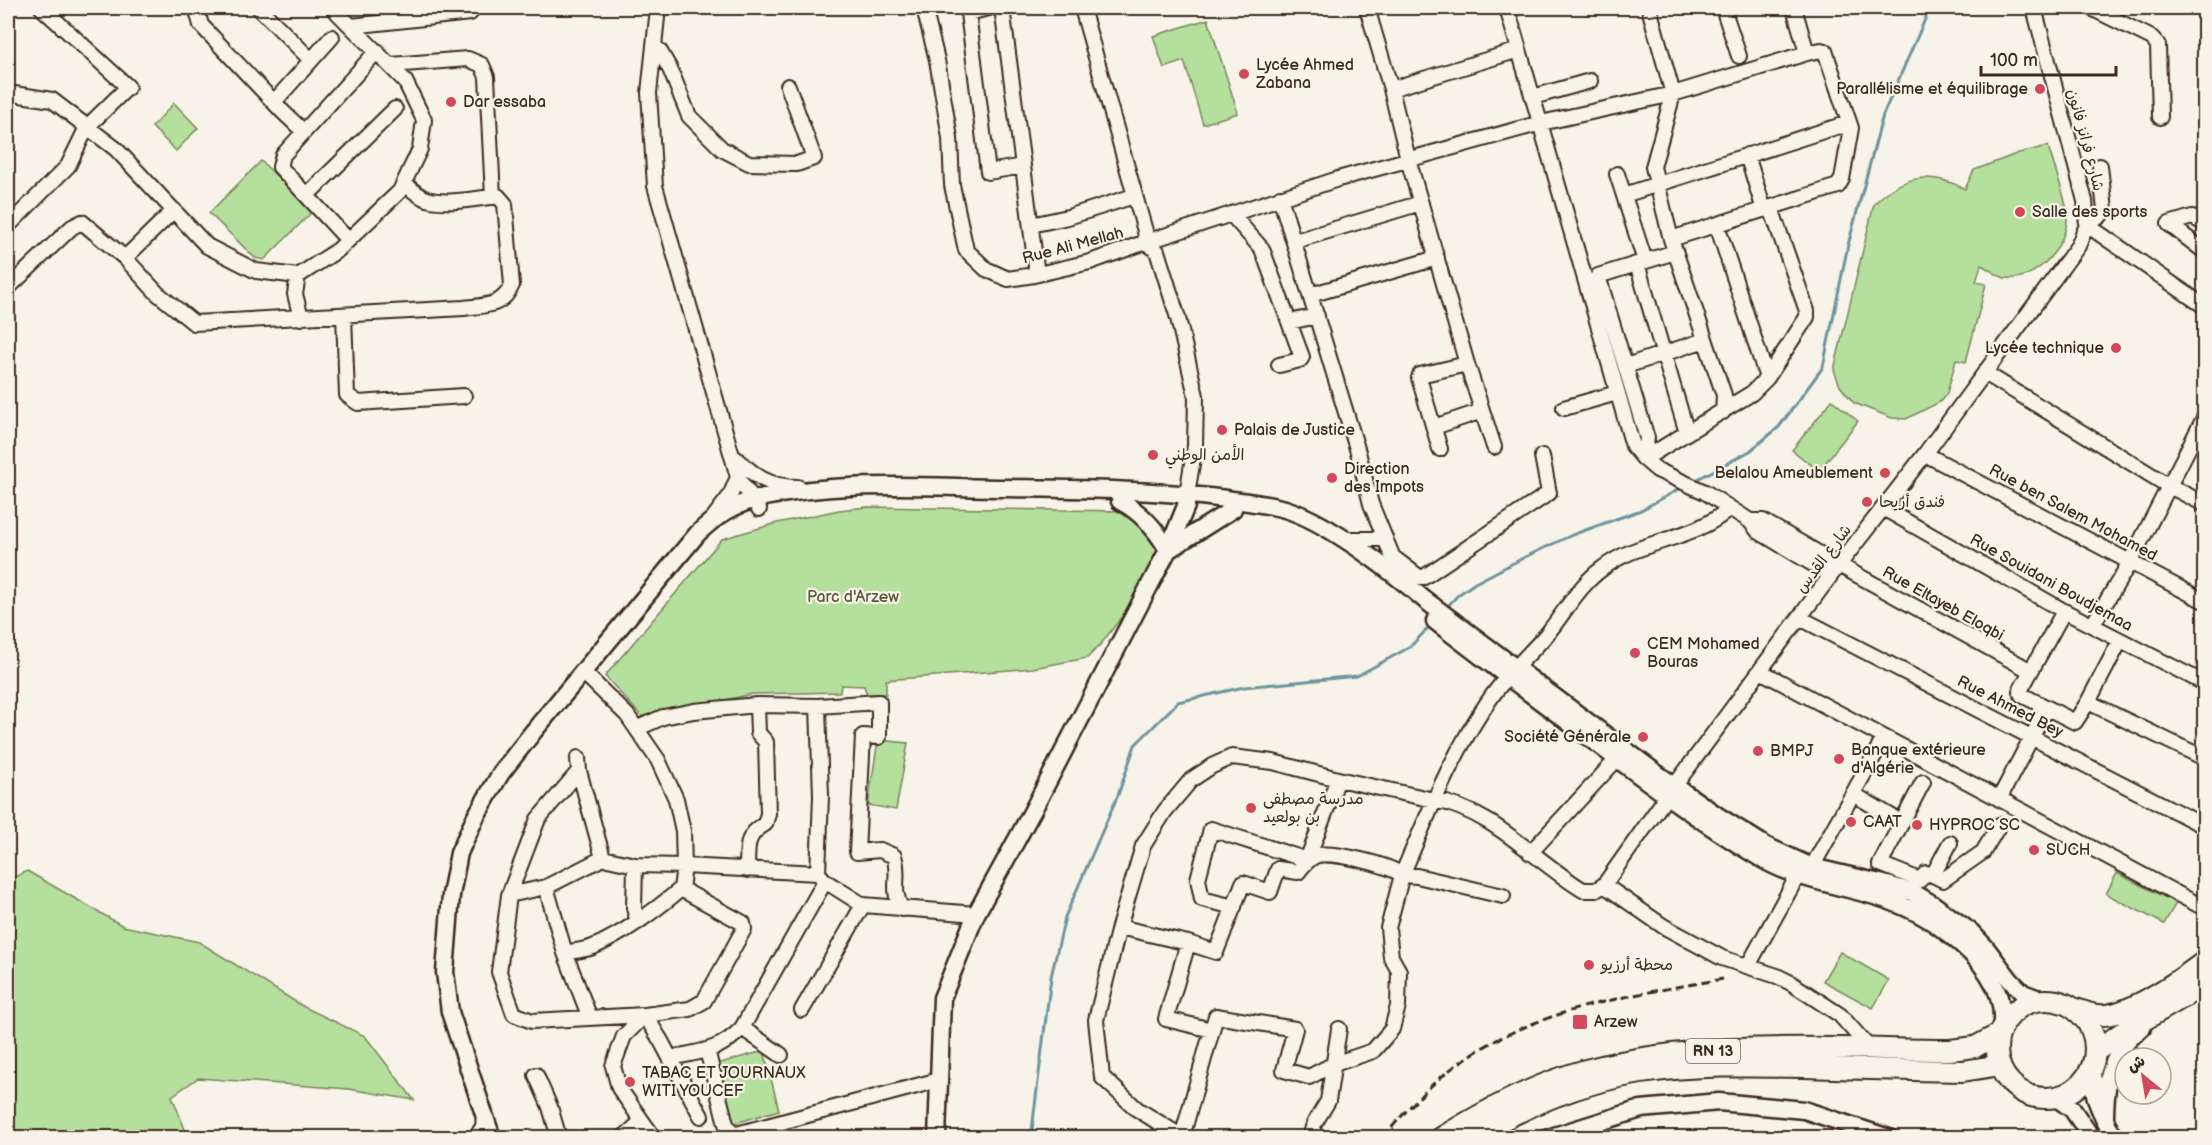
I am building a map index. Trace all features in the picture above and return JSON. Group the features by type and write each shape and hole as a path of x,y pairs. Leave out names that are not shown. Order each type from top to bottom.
{"highway":[{"path":"2202,987 2120,1034 2094,1059 2084,1081 2071,1092 2041,1098 2028,1095 2006,1077 2000,1065 1997,1054 2000,1032 2008,1018 2029,1003 2042,1000 2065,1003 2076,1009 2098,1015 2116,1014 2178,981 2205,962"},
{"path":"2076,1009 2087,1020 2094,1035 2094,1059"},
{"name":"RN 13","path":"1441,1137 1476,1116 1529,1091 1585,1071 1645,1057 1739,1049 1950,1050 1974,1047 2000,1032"},
{"name":"RN 13","path":"1472,1137 1495,1123 1548,1100 1592,1084 1641,1073 1714,1067 1964,1071 2000,1065"}],"main road":[{"path":"505,1137 460,1010 456,972 462,896 470,856 486,821 510,779 586,676 698,533 724,510 832,487 900,485 1151,490 1277,517 1333,543 1421,604 1671,791"},
{"path":"493,1137 450,1012 445,972 451,895 459,853 476,816 501,773 706,540 730,520 757,504 900,496 1120,501 1187,499 1283,508 1300,514 1343,539 1402,580 1421,604"},
{"path":"937,1137 942,998 976,915 1168,550 1187,499"},
{"path":"1120,501 1135,509 1168,550"},
{"path":"1168,550 1233,509"},
{"path":"1512,672 1617,759 1766,846 1805,872 1859,885 1912,892 1971,932 2023,993 2042,1000"},
{"path":"1859,885 1880,898 1911,910 1950,935 1980,963 2000,998 2003,1016 2000,1032"},
{"path":"2105,1120 2106,1086 2112,1064 2120,1049 2140,1030 2202,987"},
{"path":"2094,1059 2092,1087 2099,1109 2115,1137"},
{"path":"2055,1097 2072,1109 2092,1137"},
{"path":"1548,1137 1641,1109 1719,1102 1804,1110 1889,1137"},
{"path":"1584,1137 1647,1119 1723,1113 1808,1121 1857,1137"}],"street":[{"path":"8,226 68,166 87,127 128,87 42,8"},
{"path":"201,8 197,11 201,25 303,131"},
{"path":"258,8 311,60"},
{"path":"8,93 52,100 116,149 207,246 256,271 298,276 338,250 400,191 420,149 424,120 405,81 333,8"},
{"path":"658,8 649,93 655,186 738,477 757,504"},
{"name":"Rue Ali Mellah","path":"924,8 937,60 950,138 952,185 966,250 986,269 1008,279 1090,262 1146,242 1157,251 1178,318 1196,396 1195,446 1187,499"},
{"path":"989,8 968,13 988,172 1023,166"},
{"path":"1002,8 1036,267 1034,275"},
{"path":"1082,8 1145,231 1146,242 1280,197 1408,159 1541,123 1673,94 1821,50 1827,55 1851,128 1842,179 1838,186 1717,225 1641,263 1598,276 1647,438 1644,459"},
{"path":"1367,8 1467,364 1494,447"},
{"path":"1506,8 1633,446 1644,459"},
{"path":"1649,8 1673,94 1653,167 1673,246 1724,395 1723,412"},
{"path":"1723,8 1738,56"},
{"path":"1794,8 1807,53"},
{"name":"شارع فرانز فانون","path":"2034,8 2085,201 2087,225 2078,246"},
{"path":"2091,8 2152,38 2158,45 2160,117"},
{"path":"351,26 470,13"},
{"path":"274,102 332,37"},
{"path":"654,48 659,50 670,69 688,116 722,149 749,163 797,164 814,159 788,86"},
{"path":"348,240 280,167 283,154 377,51"},
{"path":"1391,89 1519,51"},
{"path":"391,65 468,59 483,65 487,77 493,196"},
{"path":"1533,97 1590,81"},
{"path":"307,195 395,109"},
{"path":"1624,195 1839,126 1851,128"},
{"path":"1644,459 1752,393 1767,378 1807,317 1807,310 1747,155"},
{"path":"2100,166 2105,210 2087,225 2205,306"},
{"path":"1617,174 1664,354 1688,433"},
{"path":"8,288 72,226 82,222 125,258 157,293 194,323 344,316 493,305 507,296 512,285 506,204 498,196 454,201 430,200 418,195 404,183"},
{"path":"1030,225 1068,217 1134,196"},
{"path":"1280,197 1358,452 1371,504 1402,580"},
{"path":"1295,241 1421,203"},
{"path":"125,258 174,210"},
{"path":"1232,215 1262,249 1302,358 1279,365"},
{"path":"2205,224 2192,217 2169,224 2205,251"},
{"path":"1717,225 1767,378"},
{"name":"شارع القدس","path":"1600,888 1760,670 1925,454 2078,246"},
{"path":"1310,296 1437,258"},
{"path":"298,276 295,294 301,318"},
{"path":"344,316 348,395 358,403 464,396"},
{"path":"1289,322 1317,316"},
{"path":"1626,366 1705,340"},
{"path":"1440,449 1419,378 1420,375 1467,364"},
{"path":"1985,373 2169,486 2205,504"},
{"path":"1564,408 1617,393"},
{"path":"1434,427 1482,411"},
{"path":"2093,624 2130,562 2205,418"},
{"name":"Rue ben Salem Mohamed","path":"1925,454 2205,601"},
{"path":"732,455 748,470 768,483 780,486 832,487"},
{"path":"732,455 754,485 757,492 757,504"},
{"path":"1392,556 1419,577 1424,577 1550,491 1542,456"},
{"name":"Rue Eltayeb Eloqbi","path":"1644,459 1658,470 1705,492 1750,521 1758,531 2031,671"},
{"path":"710,522 730,496 738,477"},
{"path":"1730,508 1698,529 1632,553 1605,566 1591,576 1547,634 1491,697 1464,738 1434,800 1402,875 1388,928 1390,957 1399,971 1398,1006 1392,1029 1373,1051 1334,1064 1309,1077 1284,1070 1295,1029 1216,1016 1182,1137 1137,1109 1102,1077 1096,1020 1119,927 1143,846 1165,811 1191,780 1212,766 1232,758 1273,762 1338,779 1434,800 1445,802 1487,821 1583,890 1600,888 1722,958 1791,983 1840,1015 1870,1049"},
{"name":"Rue Souidani Boudjemaa","path":"1883,508 2064,611 2205,683"},
{"path":"1343,539 1384,539"},
{"path":"2064,611 2020,693 2047,708 2075,722 2120,641"},
{"name":"Rue Ahmed Bey","path":"1800,618 2205,826"},
{"path":"1760,670 2205,908"},
{"path":"565,953 592,948 638,922 681,889 684,866 683,831 676,799 658,760 627,715 586,676"},
{"path":"638,728 663,717 757,705 818,706 879,702 879,737 862,736 857,852 880,850 894,856 897,865 895,898 902,909"},
{"path":"2088,702 2205,758"},
{"path":"747,870 749,839 755,830 765,824 768,814 766,742 758,733 757,705"},
{"path":"671,1058 719,1047 730,1041 742,1028 822,877 818,706"},
{"path":"1999,799 2047,708"},
{"path":"1748,966 1853,794 1884,738"},
{"path":"1530,853 1617,759"},
{"path":"603,858 578,764 538,819 509,894 499,972 514,1014 532,1021 645,1015 690,1009 704,1001 744,929 743,923 681,889"},
{"path":"1119,927 1216,952 1243,883 1270,892 1278,869 1298,872 1307,860 1338,779"},
{"path":"1923,782 1880,864 1920,880 1926,873 1943,880 1983,852 1999,825"},
{"path":"1853,794 1902,822"},
{"path":"1234,907 1202,899 1198,879 1211,829 1307,860 1318,855 1362,860 1393,868 1402,875 1417,876 1503,896"},
{"path":"1933,875 1950,843"},
{"path":"509,894 546,887 603,858 635,865 747,870 822,877 863,905 976,915"},
{"path":"635,865 634,908 638,922"},
{"path":"546,887 565,953 590,1018"},
{"path":"802,1010 863,905"},
{"path":"1188,943 1166,1019 1212,1030"},
{"path":"645,1015 671,1058 701,1116"},
{"path":"645,1015 624,1035 613,1066 619,1088 654,1137"},
{"path":"742,1028 781,1055"},
{"path":"1310,1137 1314,1124 1328,1101 1339,1029"},
{"path":"707,1050 726,1124 733,1136 939,1080"},
{"path":"536,1075 559,1137"},
{"path":"475,1137 483,1127 484,1114"},
{"path":"624,1137 642,1121"}],"green space":[{"path":"1208,19 1238,113 1203,124 1184,61 1164,68 1153,36"},
{"path":"174,103 198,128 176,151 152,127"},
{"path":"2048,146 2067,212 2067,224 2057,248 2039,267 2017,278 2002,277 1981,265 1976,282 1986,284 1966,362 1956,360 1947,393 1940,402 1906,419 1892,418 1854,403 1840,386 1834,370 1874,204 1895,187 1916,179 1940,179 1965,189 1974,170 2019,153"},
{"path":"261,161 313,211 264,260 255,258 209,213"},
{"path":"1832,400 1858,421 1819,471 1792,450"},
{"name":"Parc d'Arzew","path":"867,507 1124,511 1156,538 1158,553 1133,602 1101,644 1087,658 1033,668 886,680 886,694 867,694 864,686 841,685 840,692 752,694 643,718 605,676 722,539 777,523 839,510"},
{"path":"878,740 908,743 896,810 868,805"},
{"path":"27,871 123,926 199,942 304,1007 365,1036 414,1100 349,1089 198,1078 172,1096 188,1137 8,1137 8,880"},
{"path":"2117,873 2176,903 2164,924 2106,894"},
{"path":"1840,952 1889,980 1873,1008 1823,981"},
{"path":"764,1051 779,1110 732,1124 720,1063"}],"waterway":[{"path":"1694,481 1750,451 1779,427 1823,367 1848,245 1883,115 1930,8"},
{"path":"1445,609 1458,595 1475,583 1525,557 1572,535 1641,510 1683,487"},
{"path":"1031,1138 1051,977 1065,917 1118,795 1135,745 1178,702 1244,687 1357,676 1410,647 1431,625"}],"railway":[{"path":"1383,1138 1440,1078 1471,1055 1503,1037 1538,1022 1611,1000 1723,979"}],"place":[{"name":"Lycée Ahmed Zabana","path":"1244,74"},
{"name":"Parallélisme et équilibrage","path":"2040,89"},
{"name":"Dar essaba","path":"451,102"},
{"name":"Salle des sports","path":"2020,212"},
{"name":"Lycée technique","path":"2116,348"},
{"name":"Palais de Justice","path":"1222,430"},
{"name":"الأمن الوطني","path":"1153,455"},
{"name":"Belalou Ameublement","path":"1885,473"},
{"name":"Direction des Impots","path":"1332,478"},
{"name":"فندق أريحا","path":"1867,502"},
{"name":"CEM Mohamed Bouras","path":"1635,653"},
{"name":"Société Générale","path":"1643,737"},
{"name":"BMPJ","path":"1758,751"},
{"name":"Banque extérieure d'Algérie","path":"1839,759"},
{"name":"مدرسة مصطفى بن بولعيد","path":"1251,808"},
{"name":"CAAT","path":"1851,822"},
{"name":"HYPROC SC","path":"1917,825"},
{"name":"SUCH","path":"2034,850"},
{"name":"محطة أرزيو","path":"1589,965"},
{"name":"Arzew","path":"1580,1022"},
{"name":"TABAC ET JOURNAUX WITI YOUCEF","path":"630,1082"}]}
